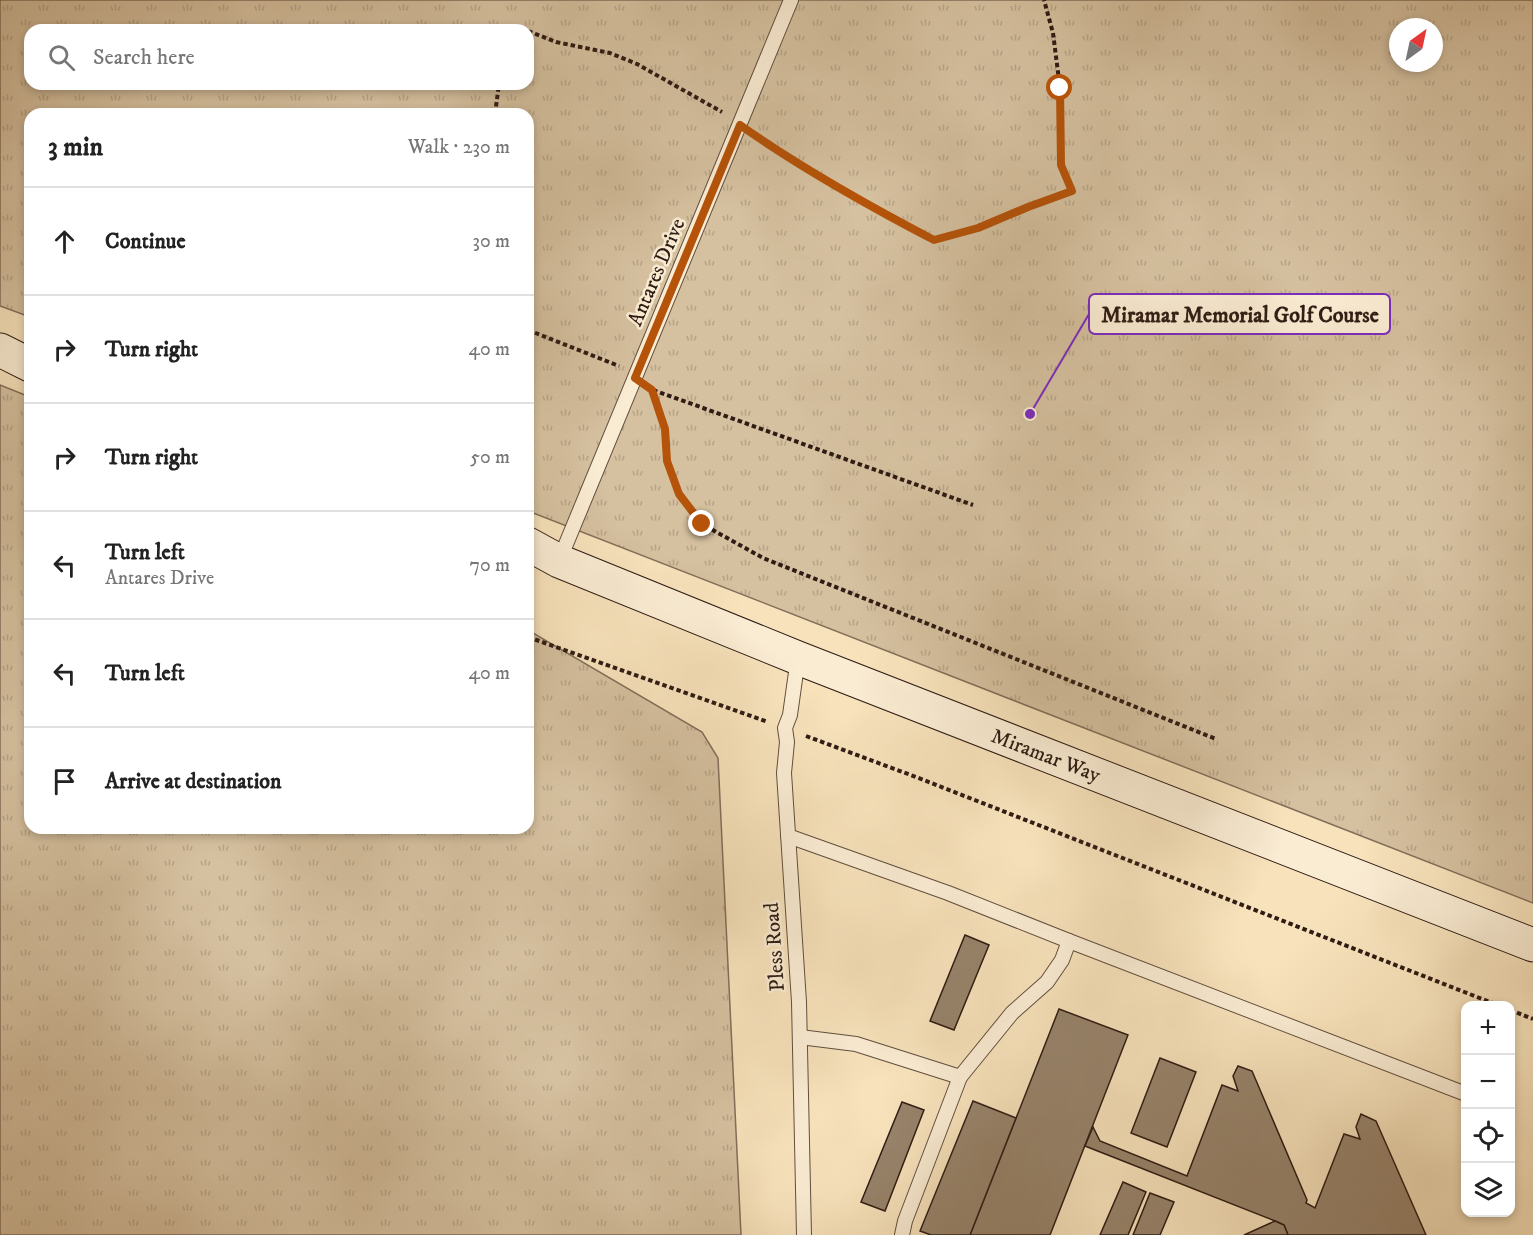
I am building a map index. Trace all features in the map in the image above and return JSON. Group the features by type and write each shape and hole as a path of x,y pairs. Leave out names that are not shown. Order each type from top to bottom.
{"street":[{"path":"0,339 24,347"},
{"path":"0,350 24,362"},
{"name":"Miramar Way","path":"534,547 559,561"},
{"name":"Miramar Way","path":"534,554 559,561 798,658 1533,945"}],"lane":[{"name":"Antares Drive","path":"559,561 791,0"},
{"name":"Pless Road","path":"798,658 790,715 785,728 787,742 784,774 799,1002 804,1235"},
{"path":"788,836 948,893 1461,1092"},
{"path":"902,1235 905,1221 960,1077 1012,1013 1047,982 1062,960 1070,941"},
{"path":"800,1038 856,1044 960,1077"}],"path":[{"path":"534,33 556,42 610,53 637,64 722,112 777,151 832,185 934,240 978,228 1072,191 1061,165 1060,88 1053,33 1044,0"},
{"path":"496,108 498,90"},
{"path":"534,332 621,367 652,390 972,505"},
{"path":"652,390 665,429 667,461 679,494 702,524 763,558 1216,738"},
{"path":"534,639 916,777 1490,1001"},
{"path":"1515,1012 1533,1018"}],"green space":[{"path":"0,0 1533,0 1533,903 534,513 534,108 24,108 24,315 0,306"},
{"path":"0,385 24,395 24,834 534,834 534,634 702,732 718,758 741,1235 0,1235"}],"building":[{"path":"965,935 989,945 954,1030 930,1021"},
{"path":"1059,1009 1128,1035 1050,1235 970,1235"},
{"path":"1160,1058 1196,1072 1167,1147 1131,1133"},
{"path":"1238,1066 1252,1071 1307,1200 1306,1203 1315,1208 1344,1134 1360,1139 1356,1127 1361,1114 1376,1121 1426,1235 1288,1235 1284,1225 1275,1221 1085,1146 1093,1127 1100,1141 1187,1176 1222,1085 1238,1091 1233,1076"},
{"path":"973,1101 1016,1118 970,1235 931,1235 920,1231"},
{"path":"902,1102 924,1110 885,1211 861,1202"},
{"path":"1123,1182 1146,1192 1128,1235 1100,1235"},
{"path":"1150,1193 1174,1202 1160,1235 1133,1235"},
{"path":"1275,1221 1284,1225 1288,1235 1244,1235"}],"place":[{"name":"Miramar Memorial Golf Course","path":"1030,414"}],"route":[{"path":"702,524 679,494 667,461 665,429 652,390 635,378 740,125 832,185 934,240 978,228 1072,191 1061,165 1060,88"}]}
